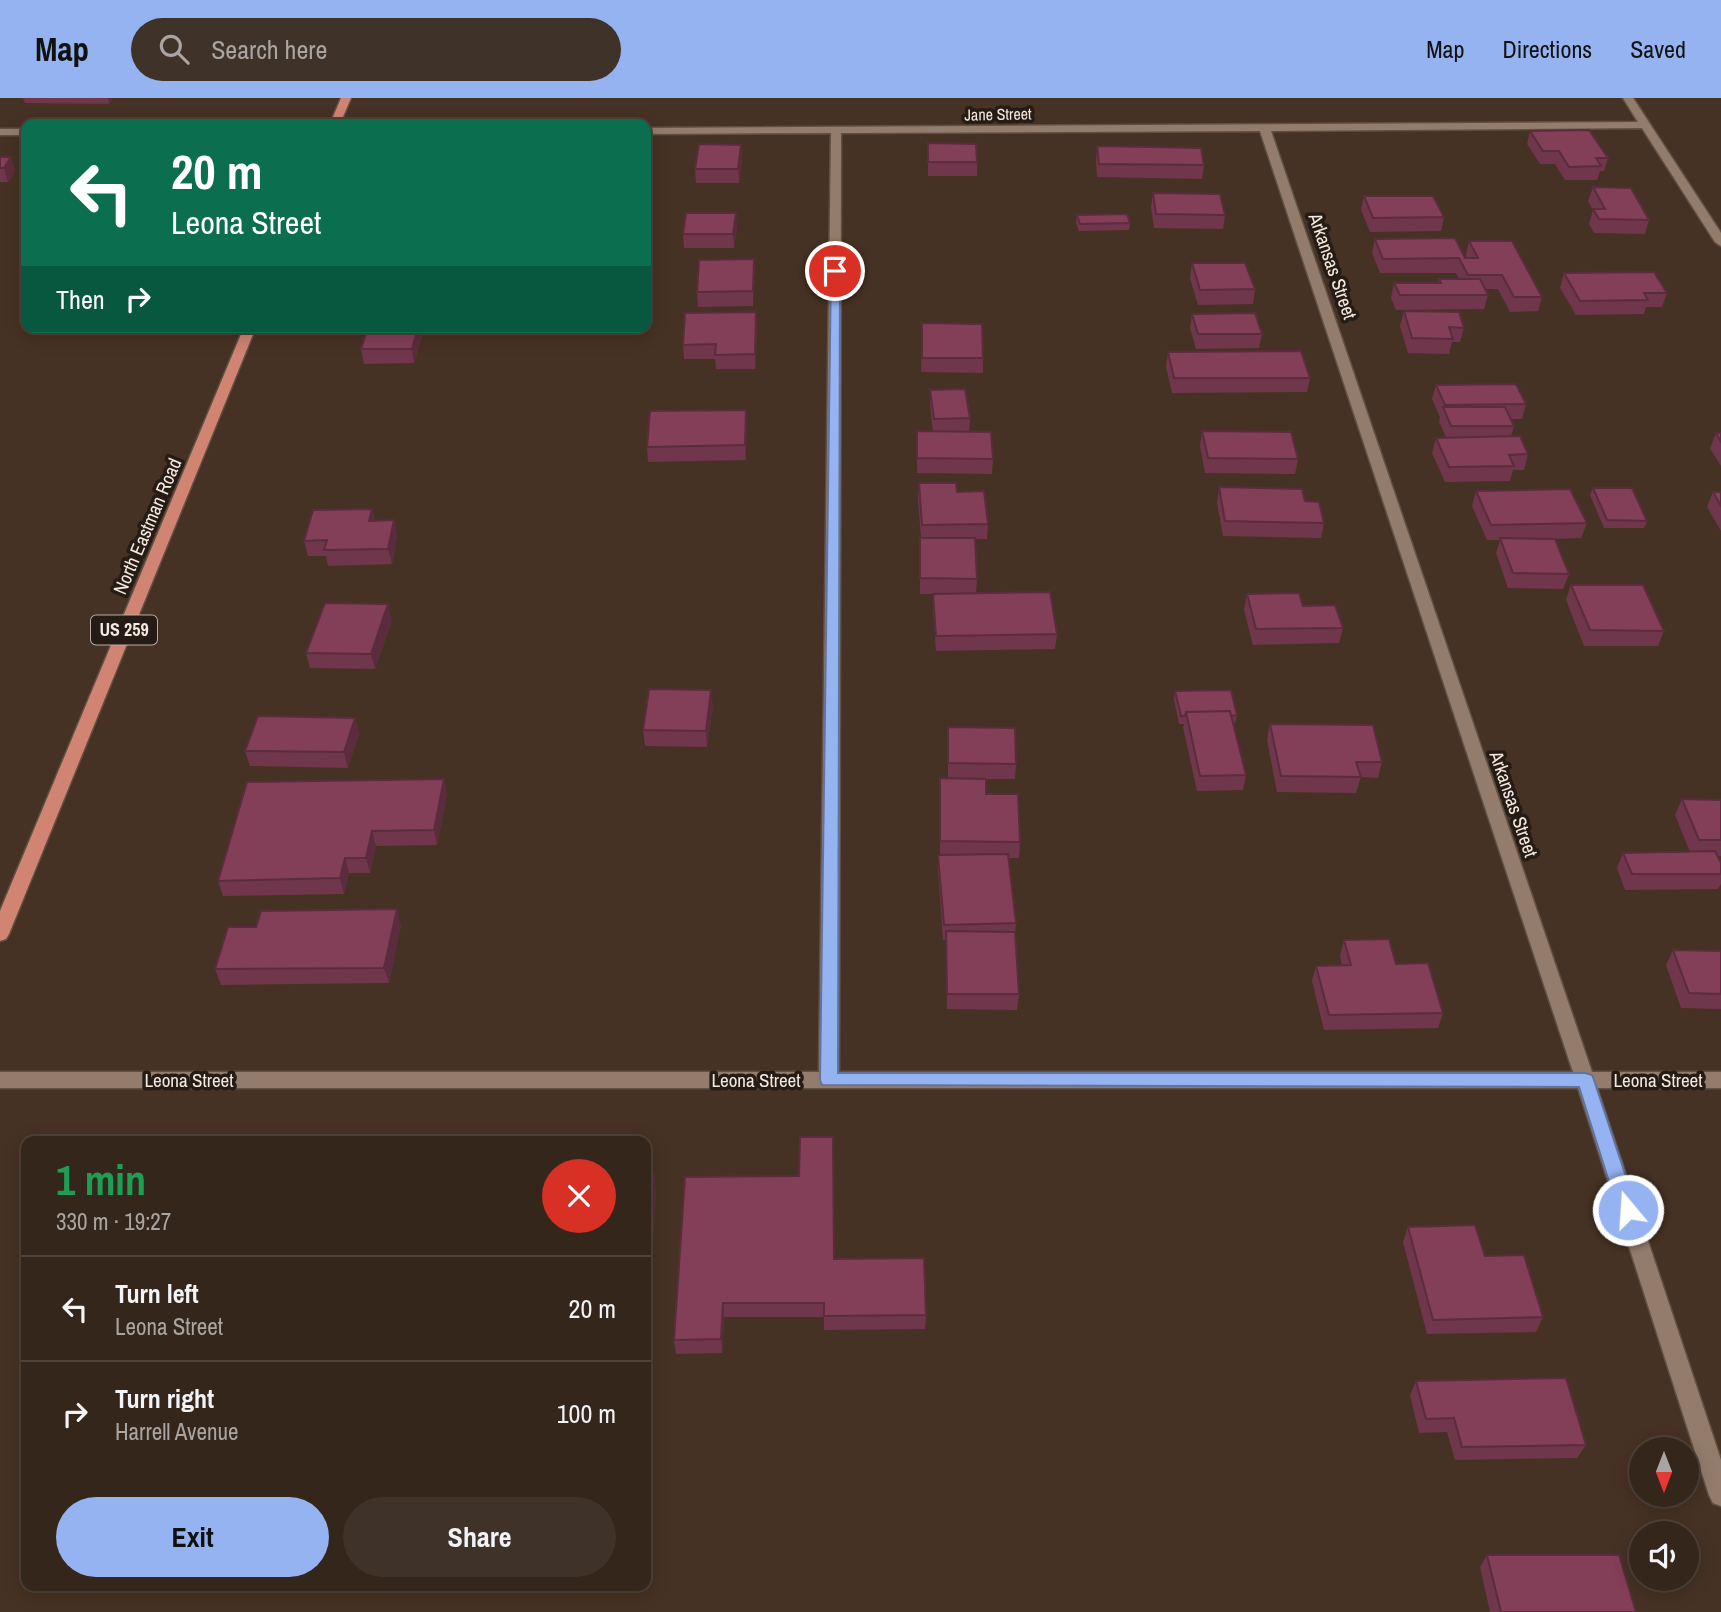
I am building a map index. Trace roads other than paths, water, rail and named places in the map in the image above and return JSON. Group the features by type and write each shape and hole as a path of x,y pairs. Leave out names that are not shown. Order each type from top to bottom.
{"main road":[{"path":"337,119 346,98"},
{"name":"North Eastman Road","path":"0,934 248,333"}],"street":[{"path":"1628,98 1721,242"},
{"name":"Jane Street","path":"651,131 1645,125"},
{"name":"Arkansas Street","path":"1264,127 1585,1080 1721,1495"},
{"path":"829,1080 836,131"},
{"path":"0,132 21,132"},
{"path":"1707,220 1721,220"},
{"name":"Leona Street","path":"0,1080 1721,1080"}]}
